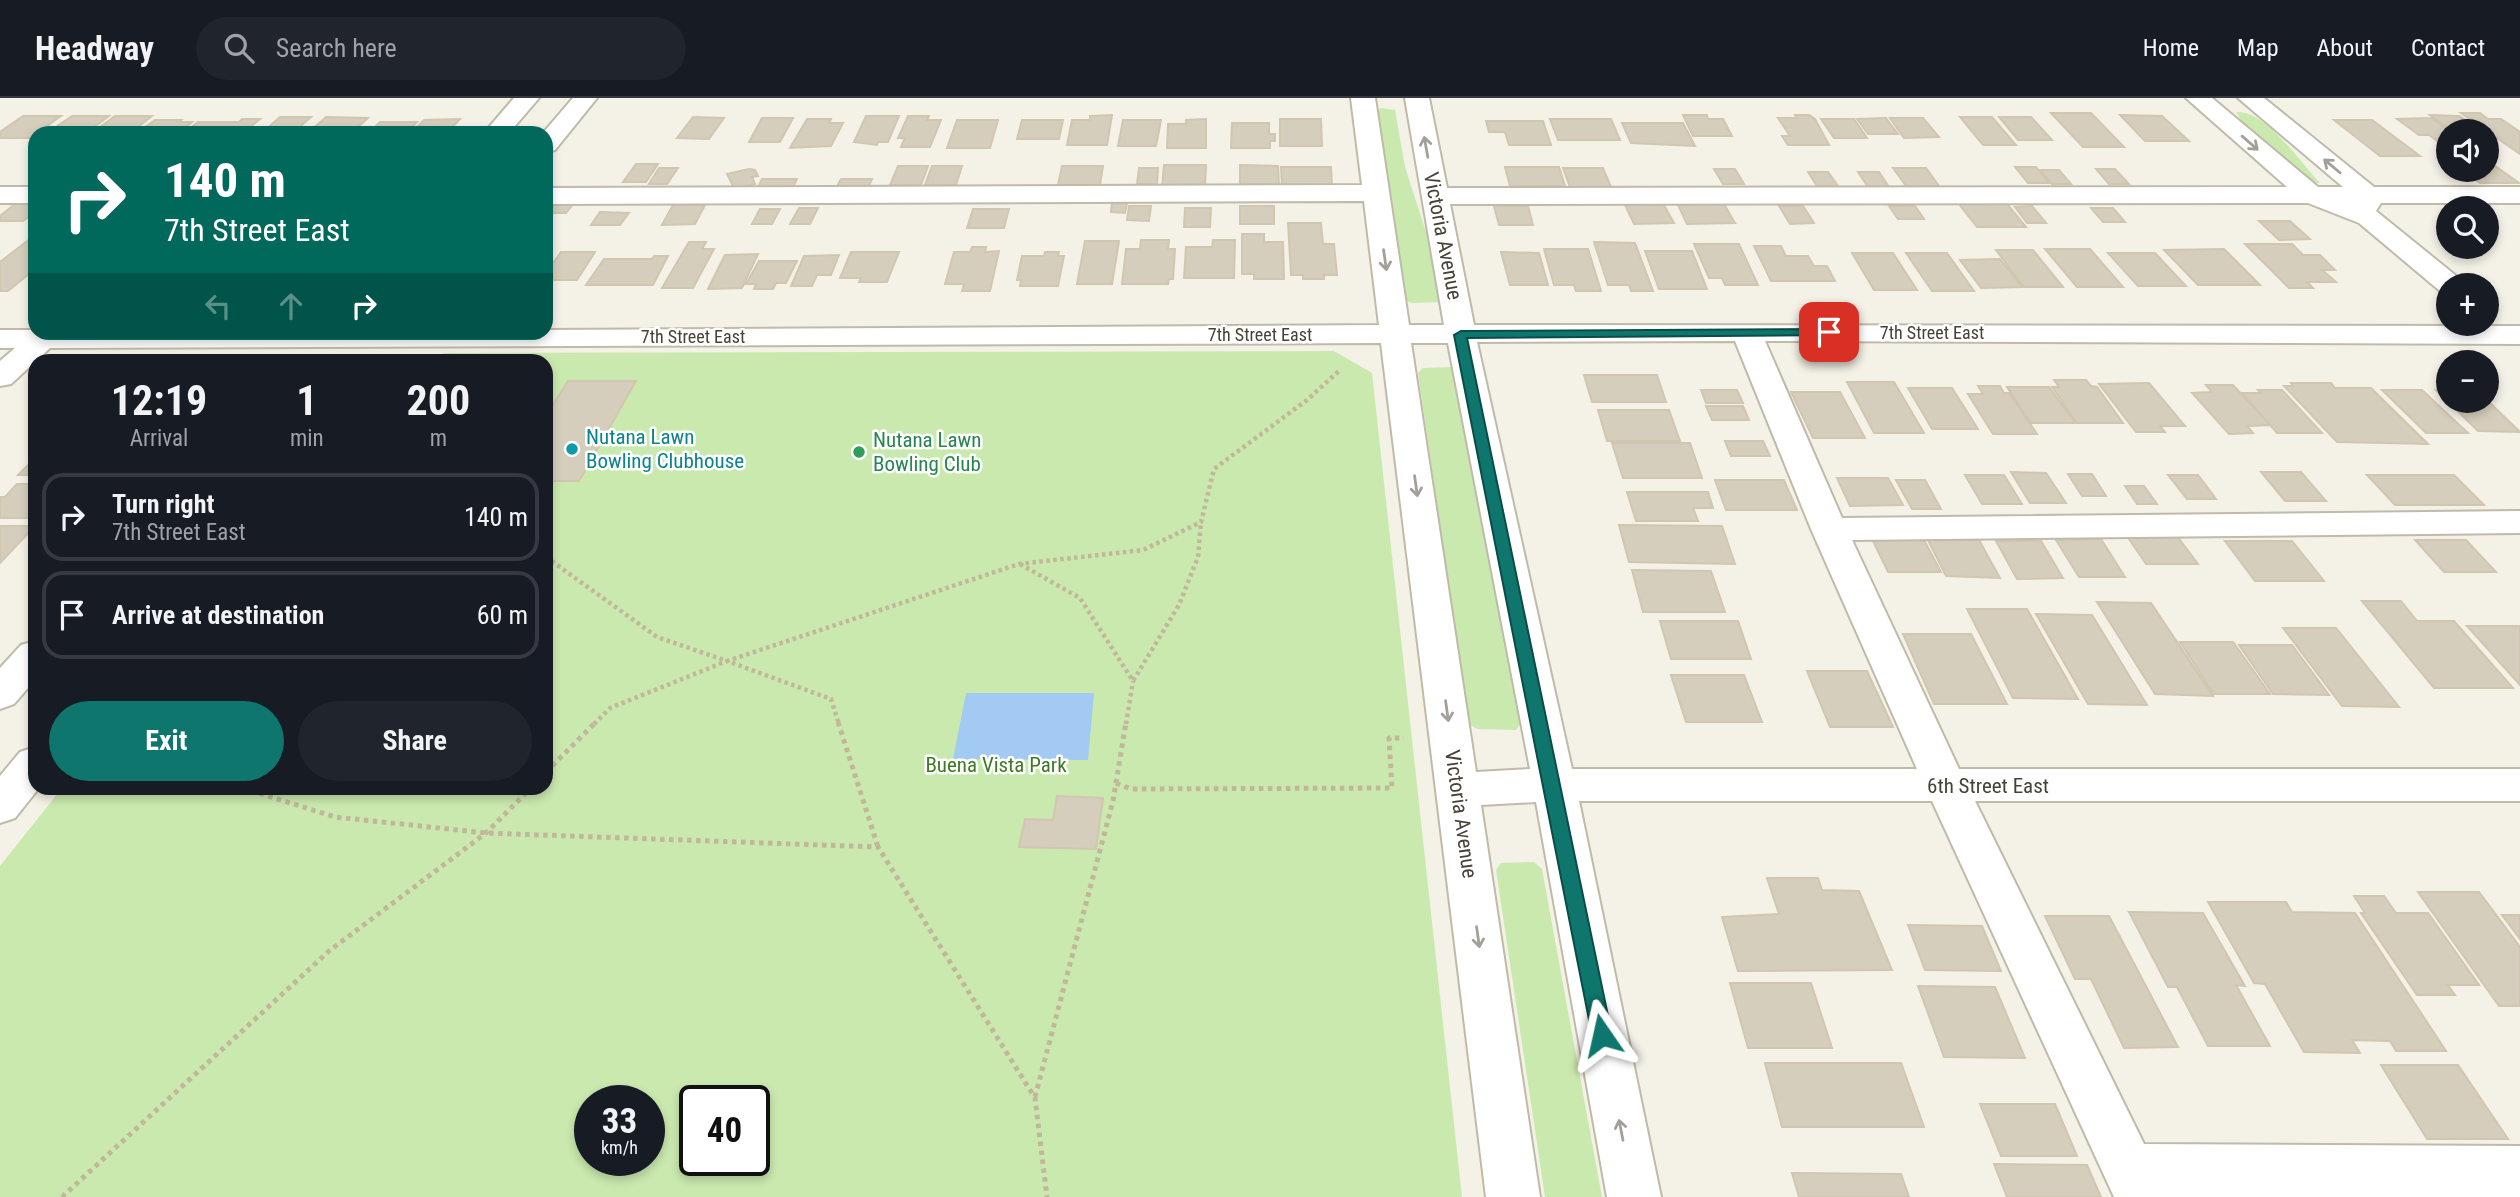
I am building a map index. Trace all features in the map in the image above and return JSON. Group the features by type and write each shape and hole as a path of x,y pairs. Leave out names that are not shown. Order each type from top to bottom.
{"street":[{"path":"502,126 527,98"},
{"path":"553,137 585,98"},
{"name":"Victoria Avenue","path":"1363,98 1513,1197"},
{"name":"Victoria Avenue","path":"1417,98 1461,335 1634,1197"},
{"path":"2198,98 2311,195"},
{"path":"2250,98 2438,273"},
{"path":"553,196 1376,193"},
{"path":"0,195 28,195"},
{"path":"1435,196 2311,195 2368,206 2520,195"},
{"path":"1746,332 1829,529 1946,786 2135,1183 2520,1172"},
{"name":"7th Street East","path":"88,340 311,345 1352,334 2509,333"},
{"name":"7th Street East","path":"0,339 28,339"},
{"path":"0,377 42,340"},
{"path":"1829,529 2520,522"},
{"path":"0,694 28,663"},
{"name":"6th Street East","path":"1457,789 1553,785 2520,785"}],"path":[{"path":"1047,1197 1035,1098 1116,783 1133,681 1179,605 1198,557 1201,522 1214,469 1307,400 1354,357 1352,334"},
{"path":"553,765 610,708 727,661 1020,564 1143,550 1201,522"},
{"path":"553,562 657,637 831,699 878,847 1035,1098"},
{"path":"1020,564 1080,598 1133,681"},
{"path":"1116,783 1131,789 1392,788 1389,738 1450,736"},
{"path":"262,795 335,817 486,833 878,847"},
{"path":"62,1197 329,951 486,833 524,795"}],"green space":[{"path":"1378,110 1395,110 1405,167 1436,263 1443,302 1407,301"},
{"path":"2236,112 2259,119 2270,128 2320,183 2314,183 2243,123"},
{"name":"Buena Vista Park","path":"1334,351 1372,373 1462,1197 0,1197 0,866 56,795 553,795 553,354 441,354"},
{"path":"1451,367 1457,371 1521,723 1516,730 1477,729 1469,724 1418,373 1423,368"},
{"path":"1534,862 1542,869 1602,1197 1545,1197 1496,870 1501,863"}],"water":[{"path":"966,693 1094,693 1088,760 953,759"}],"building":[{"path":"2051,113 2091,113 2124,147 2083,147"},
{"path":"2461,113 2480,113 2488,119 2470,119"},
{"path":"1112,115 1107,145 1067,145 1072,120 1090,120 1090,116"},
{"path":"1683,115 1707,115 1708,119 1723,119 1732,136 1693,136"},
{"path":"1795,115 1809,115 1815,119 1829,145 1788,145 1782,136 1790,136 1778,118 1797,118"},
{"path":"2120,115 2162,116 2189,141 2145,141"},
{"path":"2430,115 2459,116 2464,119 2436,119"},
{"path":"23,116 61,116 47,126 28,126 28,138 0,138 0,132"},
{"path":"72,116 109,116 95,126 57,126"},
{"path":"115,116 152,116 139,126 101,126"},
{"path":"866,116 899,116 888,142 878,142 877,145 854,142"},
{"path":"908,116 929,116 927,120 941,120 930,147 901,147 905,138 898,138"},
{"path":"280,117 311,117 301,126 270,126"},
{"path":"326,117 368,118 359,126 316,126"},
{"path":"693,117 724,118 709,139 677,138"},
{"path":"1960,117 1992,117 2016,145 1983,145"},
{"path":"1999,117 2031,117 2052,140 2018,140"},
{"path":"762,118 793,118 780,142 749,142"},
{"path":"1886,118 1898,134 1868,134 1857,119"},
{"path":"1890,118 1923,118 1939,137 1904,138"},
{"path":"2431,118 2436,122 2436,140 2429,135 2419,135 2397,119"},
{"path":"242,119 260,119 252,126 193,126 198,122 239,122"},
{"path":"460,119 454,126 418,126 424,120"},
{"path":"807,119 831,119 829,123 843,123 831,146 790,148"},
{"path":"1206,119 1206,148 1167,148 1168,124 1186,124 1186,120"},
{"path":"1280,119 1321,119 1322,146 1280,146"},
{"path":"1550,119 1611,119 1620,140 1558,140"},
{"path":"1821,119 1854,119 1867,138 1834,138"},
{"path":"2499,119 2520,132 2520,154 2499,139"},
{"path":"155,120 192,122 187,126 147,126"},
{"path":"957,120 998,120 990,148 947,148"},
{"path":"1022,120 1063,120 1059,139 1017,139"},
{"path":"1123,120 1161,120 1156,146 1118,146"},
{"path":"2334,120 2372,120 2420,156 2380,156"},
{"path":"1486,121 1543,121 1551,145 1509,145 1505,132 1489,132"},
{"path":"380,122 417,122 413,126 376,126"},
{"path":"1232,123 1269,123 1269,134 1275,134 1275,141 1270,141 1270,148 1231,148"},
{"path":"1622,123 1683,123 1695,146 1631,143"},
{"path":"636,164 658,164 646,182 623,182"},
{"path":"1164,165 1206,165 1205,187 1162,187"},
{"path":"1240,165 1278,166 1279,185 1240,184"},
{"path":"898,166 928,166 921,185 890,185"},
{"path":"932,166 962,166 956,185 925,185"},
{"path":"1062,166 1103,166 1100,185 1058,185"},
{"path":"1281,167 1331,167 1332,186 1282,186"},
{"path":"1505,167 1559,167 1565,186 1510,186"},
{"path":"2015,167 2036,167 2049,183 2028,183"},
{"path":"659,168 678,168 667,184 649,184"},
{"path":"1139,168 1158,168 1157,184 1137,184"},
{"path":"1563,168 1603,168 1611,187 1570,187"},
{"path":"1893,168 1926,168 1939,186 1906,186"},
{"path":"1714,169 1735,169 1744,184 1723,184"},
{"path":"2096,169 2115,169 2129,184 2109,184"},
{"path":"2499,169 2519,183 2480,183 2499,182"},
{"path":"755,170 758,176 752,177 755,184 734,188 727,174"},
{"path":"2040,170 2059,170 2071,184 2052,184"},
{"path":"1808,172 1828,172 1838,186 1817,186"},
{"path":"1858,172 1879,172 1889,187 1868,187"},
{"path":"762,179 797,179 792,189 757,189"},
{"path":"841,179 872,179 868,188 836,188"},
{"path":"553,203 574,203 566,213 553,213"},
{"path":"1112,203 1127,203 1125,213 1111,212"},
{"path":"15,204 28,204 28,217 23,221 0,221 0,216"},
{"path":"1724,204 1735,223 1687,224 1678,205"},
{"path":"1959,204 2007,204 2026,227 1977,227"},
{"path":"673,205 705,205 695,224 662,225"},
{"path":"1625,205 1664,205 1674,223 1634,224"},
{"path":"1129,206 1151,206 1149,221 1127,220"},
{"path":"1240,206 1274,206 1274,224 1240,224"},
{"path":"1494,206 1528,206 1533,225 1499,225"},
{"path":"1779,206 1803,206 1814,223 1790,224"},
{"path":"1889,206 1915,206 1924,219 1898,219"},
{"path":"2032,206 2046,223 2027,223 2015,207"},
{"path":"799,208 818,208 810,224 790,224"},
{"path":"1185,208 1211,208 1210,227 1184,227"},
{"path":"2091,208 2113,208 2125,222 2103,222"},
{"path":"760,209 780,209 772,224 752,224"},
{"path":"973,209 1009,209 1004,228 967,228"},
{"path":"600,212 629,213 620,225 591,225"},
{"path":"2259,221 2290,221 2310,239 2279,240"},
{"path":"1288,223 1321,223 1323,244 1334,244 1337,275 1324,275 1324,279 1303,279 1303,275 1291,275"},
{"path":"1242,234 1264,234 1264,242 1283,242 1284,279 1254,279 1254,274 1242,274"},
{"path":"28,240 28,275 8,291 0,291 0,262"},
{"path":"1141,240 1169,240 1168,249 1175,249 1173,279 1169,279 1168,284 1122,284 1126,249 1140,249"},
{"path":"1213,240 1235,240 1234,278 1184,278 1186,247 1212,247"},
{"path":"1085,241 1119,241 1112,284 1077,284"},
{"path":"689,242 706,242 702,249 714,249 693,288 662,288"},
{"path":"1594,242 1635,243 1653,291 1631,291 1629,285 1608,285"},
{"path":"1694,244 1739,244 1758,285 1725,285 1722,278 1709,278"},
{"path":"2245,244 2292,244 2303,255 2320,255 2335,270 2322,270 2336,282 2307,282 2313,288 2289,288"},
{"path":"1754,246 1781,246 1786,256 1808,256 1814,266 1827,266 1835,281 1771,281"},
{"path":"972,247 986,247 985,252 999,251 990,291 962,291 964,284 945,284 954,252 970,252"},
{"path":"1544,249 1588,249 1601,291 1576,291 1574,285 1554,285"},
{"path":"2045,249 2090,249 2123,287 2077,287"},
{"path":"2224,249 2260,285 2198,285 2164,250"},
{"path":"1996,250 2033,250 2063,287 2024,287"},
{"path":"1645,251 1692,251 1707,289 1659,289"},
{"path":"561,252 595,252 577,280 553,280 553,263"},
{"path":"851,252 899,252 887,282 859,282 861,278 840,278"},
{"path":"1045,252 1059,252 1058,256 1064,256 1058,286 1020,286 1021,280 1017,280 1022,256 1044,256"},
{"path":"1501,252 1539,253 1548,285 1510,285"},
{"path":"1852,253 1893,253 1917,290 1874,290"},
{"path":"1906,253 1947,253 1974,291 1932,291"},
{"path":"2108,253 2155,253 2186,286 2138,286"},
{"path":"758,254 742,288 708,289 725,255"},
{"path":"839,255 831,275 817,275 812,286 791,286 804,256"},
{"path":"654,256 668,256 653,285 586,285 604,259 652,259"},
{"path":"2000,259 2022,287 1981,288 1960,260"},
{"path":"759,261 797,261 786,283 776,283 773,289 754,289 756,284 746,284"},
{"path":"1584,375 1657,375 1666,402 1592,402"},
{"path":"2054,380 2086,380 2091,386 2097,387 2123,423 2077,423 2052,387 2059,387"},
{"name":"Nutana Lawn Bowling Clubhouse","path":"568,381 636,381 579,481 553,481 553,405"},
{"path":"1847,382 1894,382 1924,433 1874,433"},
{"path":"2149,383 2185,426 2160,426 2165,432 2136,432 2099,384"},
{"path":"2291,383 2331,383 2335,388 2371,388 2428,444 2337,442 2284,386 2293,386"},
{"path":"2206,385 2233,385 2270,425 2247,426 2253,433 2229,434 2192,393 2212,392"},
{"path":"1978,386 2000,386 2004,393 2009,393 2037,434 1993,434 1968,394 1983,394"},
{"path":"2007,387 2049,387 2075,423 2031,423"},
{"path":"1908,388 1952,388 1978,429 1932,429"},
{"path":"1701,390 1737,390 1743,403 1706,403"},
{"path":"2258,390 2282,390 2322,433 2277,433 2242,393 2261,393"},
{"path":"2382,390 2422,390 2436,403 2436,413 2447,413 2468,433 2426,433"},
{"path":"1791,392 1840,392 1865,438 1813,438"},
{"path":"1706,406 1743,406 1749,420 1712,420"},
{"path":"1598,410 1669,410 1680,441 1607,441"},
{"path":"2499,412 2520,432 2478,431 2460,413"},
{"path":"1725,441 1763,441 1770,456 1731,456"},
{"path":"1612,443 1690,443 1702,478 1623,478"},
{"path":"28,465 28,475 18,475"},
{"path":"2011,472 2046,473 2066,503 2030,503"},
{"path":"2261,472 2301,472 2326,501 2285,501"},
{"path":"2068,474 2092,474 2106,496 2082,496"},
{"path":"1965,475 2004,475 2022,504 1982,504"},
{"path":"2168,475 2198,475 2216,499 2187,499"},
{"path":"2367,475 2454,475 2484,505 2395,505"},
{"path":"1837,478 1888,478 1903,505 1850,506"},
{"path":"1715,480 1784,480 1797,510 1726,510"},
{"path":"1896,480 1925,480 1941,509 1912,509"},
{"path":"17,484 28,484 28,518 0,518 0,497 5,497"},
{"path":"2125,486 2144,486 2157,504 2137,504"},
{"path":"1627,492 1708,492 1713,508 1693,508 1698,521 1636,521"},
{"path":"1619,525 1722,526 1735,564 1629,562"},
{"path":"0,526 28,526 28,533 0,563"},
{"path":"2127,536 2177,536 2198,564 2146,564"},
{"path":"1871,537 1923,538 1941,572 1888,572"},
{"path":"1927,538 1979,540 2000,578 1946,576"},
{"path":"2101,539 2125,577 2079,577 2056,540"},
{"path":"2415,540 2466,540 2496,572 2444,572"},
{"path":"1996,541 2041,541 2063,578 2017,579"},
{"path":"2225,541 2292,541 2324,581 2255,581"},
{"path":"1632,570 1711,571 1725,612 1643,612"},
{"path":"2362,601 2401,601 2417,621 2454,621 2513,688 2434,688"},
{"path":"2097,602 2151,603 2213,696 2155,694"},
{"path":"1967,609 2027,609 2078,699 2013,698"},
{"path":"2036,614 2092,615 2147,705 2088,704"},
{"path":"1660,621 1738,621 1751,659 1671,659"},
{"path":"2467,626 2520,626 2520,685"},
{"path":"2283,628 2336,628 2399,707 2342,706"},
{"path":"1903,634 1971,634 2007,704 1934,704"},
{"path":"2180,642 2233,642 2270,694 2214,694"},
{"path":"2239,645 2292,645 2329,695 2273,694"},
{"path":"1807,671 1867,671 1893,727 1830,727"},
{"path":"1671,675 1744,675 1762,722 1686,722"},
{"path":"1057,796 1103,798 1096,849 1019,847 1025,819 1053,820"},
{"path":"1767,878 1818,878 1822,890 1859,891 1892,970 1738,971 1722,917 1779,914"},
{"path":"2418,892 2479,892 2520,947 2520,1006 2499,1006"},
{"path":"2354,896 2384,896 2396,913 2428,913 2479,985 2448,985 2455,995 2417,995 2361,913 2365,913"},
{"path":"2208,902 2286,902 2292,912 2355,913 2446,1051 2396,1051 2390,1041 2352,1040 2360,1053 2304,1052 2265,984 2254,983"},
{"path":"2129,912 2203,913 2245,986 2236,985 2270,1046 2208,1046 2177,987 2168,987"},
{"path":"2502,915 2520,915 2520,939"},
{"path":"2045,916 2109,916 2178,1047 2124,1048 2091,979 2075,979"},
{"path":"1908,925 1982,926 2001,971 1925,970"},
{"path":"1730,983 1811,983 1832,1048 1748,1048"},
{"path":"1918,986 1995,987 2025,1058 1944,1057"},
{"path":"1765,1063 1901,1063 1924,1127 1782,1127"},
{"path":"2381,1065 2458,1065 2508,1139 2427,1139"},
{"path":"1980,1104 2055,1104 2077,1156 2001,1156"},
{"path":"1994,1164 2087,1165 2101,1197 2007,1197"},
{"path":"1792,1173 1901,1174 1909,1197 1799,1197"}],"place":[{"name":"Nutana Lawn Bowling Clubhouse","path":"572,449"},
{"name":"Nutana Lawn Bowling Club","path":"859,452"}],"route":[{"path":"1602,1035 1461,335 1829,332"}]}
